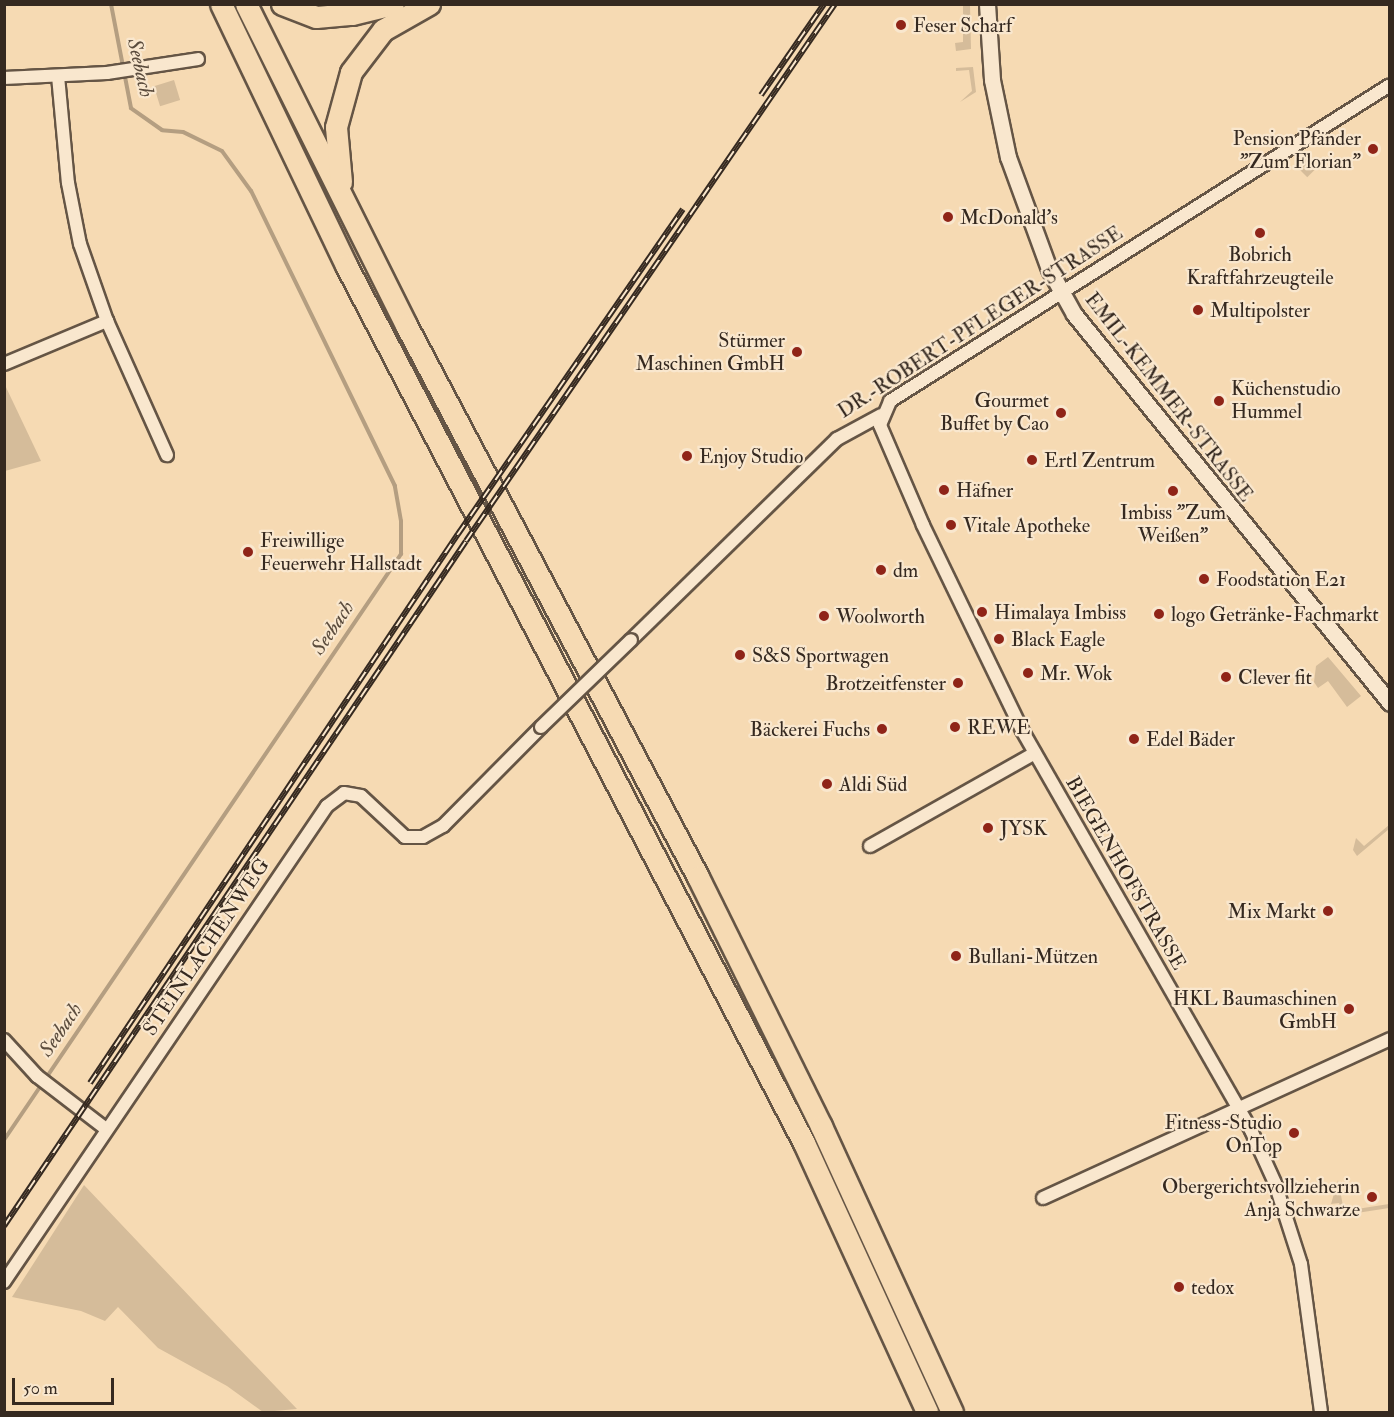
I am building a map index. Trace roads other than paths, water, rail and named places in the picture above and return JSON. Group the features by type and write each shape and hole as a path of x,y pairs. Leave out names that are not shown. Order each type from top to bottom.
{"highway":[{"path":"221,4 346,265 804,1143 927,1413"},
{"path":"246,4 348,209 698,877 821,1126 952,1413"},
{"path":"282,4 316,17 393,4"},
{"path":"348,209 339,171 336,127 351,72 383,30 429,4"}],"street":[{"name":"EMIL-KEMMER-STRASSE","path":"987,4 992,80 1008,157 1030,224 1074,314 1143,404 1389,703"},
{"path":"4,78 128,71 198,59"},
{"path":"58,76 68,183 80,244 107,321 167,455"},
{"name":"DR.-ROBERT-PFLEGER-STRASSE","path":"344,793 368,799 405,837 423,837 442,826 541,726 837,439 881,415 890,401 1061,290 1389,85"},
{"path":"4,364 107,321"},
{"name":"BIEGENHOFSTRASSE","path":"881,415 883,437 918,516 1035,753 1237,1106 1275,1183 1294,1239 1306,1296 1321,1413"},
{"path":"870,846 1035,753"},
{"name":"STEINLACHENWEG","path":"4,1282 319,816 344,793"},
{"path":"1043,1198 1237,1106 1389,1039"},
{"path":"4,1040 37,1076 106,1129"}],"waterway":[{"name":"Seebach","path":"4,1140 401,554 401,521 395,486 251,191 222,151 183,132 162,130 131,108 111,4"}],"railway":[{"path":"761,95 824,4"},
{"path":"4,1226 466,541 835,4"},
{"path":"90,1083 458,534 683,209"}],"place":[{"name":"Feser Scharf","path":"901,25"},
{"name":"Pension Pfänder \"Zum Florian\"","path":"1373,149"},
{"name":"McDonald's","path":"948,217"},
{"name":"Bobrich Kraftfahrzeugteile","path":"1260,233"},
{"name":"Multipolster","path":"1198,310"},
{"name":"Stürmer Maschinen GmbH","path":"797,352"},
{"name":"Küchenstudio Hummel","path":"1219,401"},
{"name":"Gourmet Buffet by Cao","path":"1061,413"},
{"name":"Enjoy Studio","path":"687,456"},
{"name":"Ertl Zentrum","path":"1032,460"},
{"name":"Häfner","path":"944,490"},
{"name":"Imbiss \"Zum Weißen\"","path":"1173,491"},
{"name":"Vitale Apotheke","path":"951,525"},
{"name":"Freiwillige Feuerwehr Hallstadt","path":"248,552"},
{"name":"dm","path":"881,570"},
{"name":"Foodstation E21","path":"1204,579"},
{"name":"Himalaya Imbiss","path":"982,612"},
{"name":"logo Getränke-Fachmarkt","path":"1159,614"},
{"name":"Woolworth","path":"824,616"},
{"name":"Black Eagle","path":"999,639"},
{"name":"S&S Sportwagen","path":"740,655"},
{"name":"Mr. Wok","path":"1028,673"},
{"name":"Clever fit","path":"1226,677"},
{"name":"Brotzeitfenster","path":"958,683"},
{"name":"REWE","path":"955,727"},
{"name":"Bäckerei Fuchs","path":"882,729"},
{"name":"Edel Bäder","path":"1134,739"},
{"name":"Aldi Süd","path":"827,784"},
{"name":"JYSK","path":"988,828"},
{"name":"Mix Markt","path":"1328,911"},
{"name":"Bullani-Mützen","path":"956,956"},
{"name":"HKL Baumaschinen GmbH","path":"1349,1009"},
{"name":"Fitness-Studio OnTop","path":"1294,1133"},
{"name":"Obergerichtsvollzieherin Anja Schwarze","path":"1372,1197"},
{"name":"tedox","path":"1179,1287"}]}
